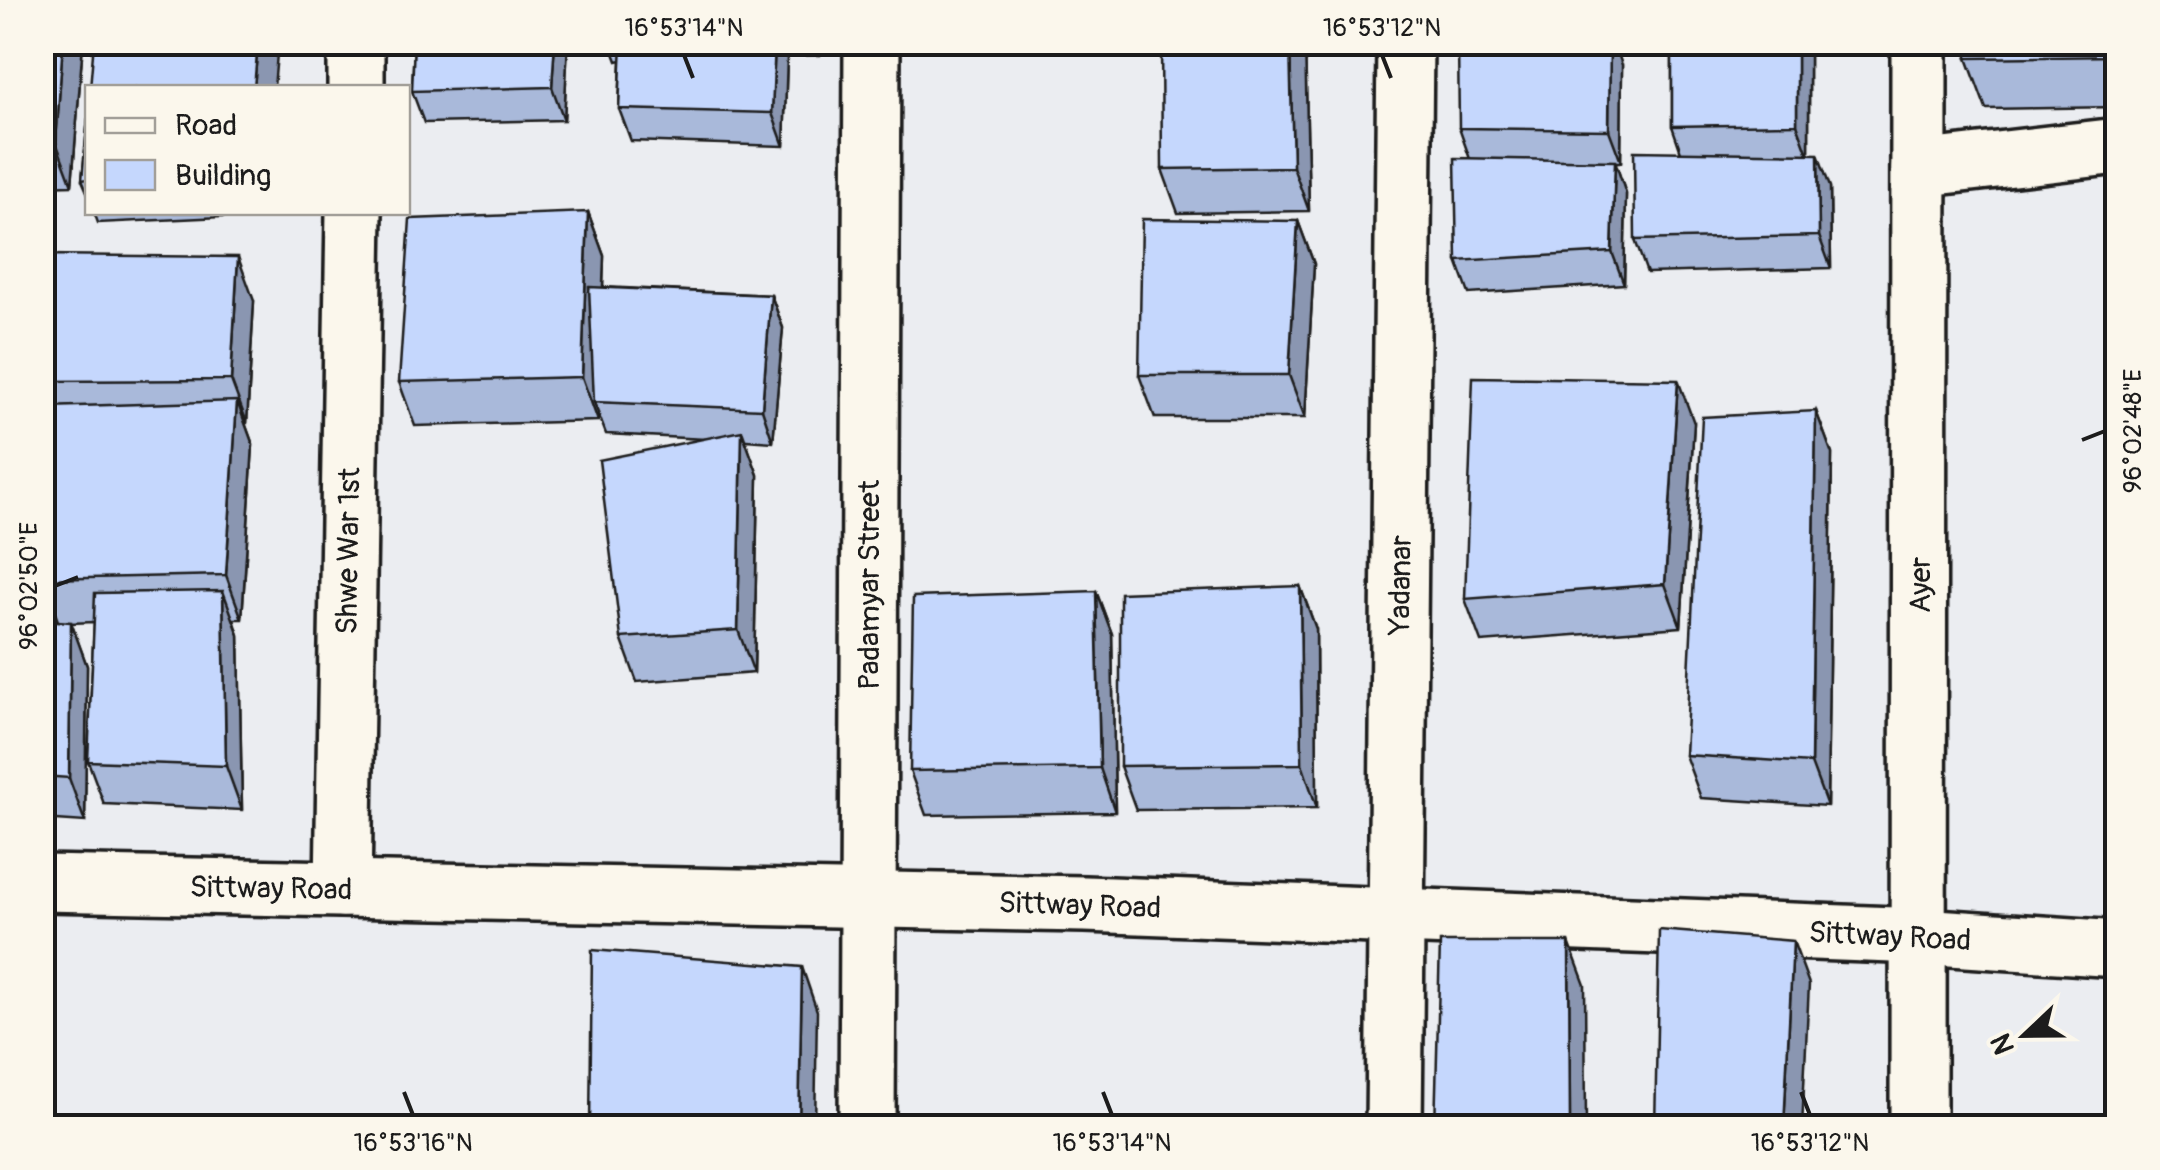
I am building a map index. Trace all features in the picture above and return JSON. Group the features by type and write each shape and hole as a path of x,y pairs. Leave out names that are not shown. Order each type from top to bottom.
{"street":[{"path":"356,42 356,85"},
{"name":"Padamyar Street","path":"867,1128 872,42"},
{"name":"Yadanar","path":"1394,1128 1405,42"},
{"name":"Ayer","path":"1918,1128 1919,42"},
{"path":"1919,169 2118,146"},
{"name":"Shwe War 1st","path":"343,889 354,215"},
{"name":"Sittway Road","path":"42,883 1085,904 1920,936 2118,949"}],"shaded area":[{"path":"43,43 2117,43 2117,1127 43,1127"}],"building":[{"path":"42,42 63,42 56,142 42,142"},
{"path":"94,42 258,42 254,85 90,85"},
{"path":"414,42 555,42 552,87 412,91"},
{"path":"622,42 775,42 772,113 619,109"},
{"path":"1161,42 1290,42 1293,167 1162,169"},
{"path":"1458,42 1610,42 1609,130 1459,128"},
{"path":"1672,42 1797,42 1797,124 1672,126"},
{"path":"1967,42 2118,42 2118,56 1967,58"},
{"path":"1634,151 1818,154 1819,236 1635,240"},
{"path":"1455,158 1615,161 1612,252 1457,261"},
{"path":"588,212 582,377 399,382 410,219"},
{"path":"1142,219 1298,221 1289,375 1139,375"},
{"path":"42,255 238,257 231,380 42,381"},
{"path":"589,287 771,295 762,409 594,402"},
{"path":"1473,377 1678,380 1665,584 1465,599"},
{"path":"237,401 226,575 43,579 46,407"},
{"path":"1816,411 1811,763 1685,755 1702,417"},
{"path":"742,431 738,630 621,638 599,460"},
{"path":"1300,586 1302,764 1120,766 1120,593"},
{"path":"223,591 226,766 88,761 95,593"},
{"path":"1096,591 1100,768 910,771 913,597"},
{"path":"42,620 71,622 69,778 42,776"},
{"path":"1659,930 1793,941 1784,1128 1655,1128"},
{"path":"1440,942 1569,942 1570,1128 1435,1128"},
{"path":"592,950 802,967 799,1128 590,1128"}]}
